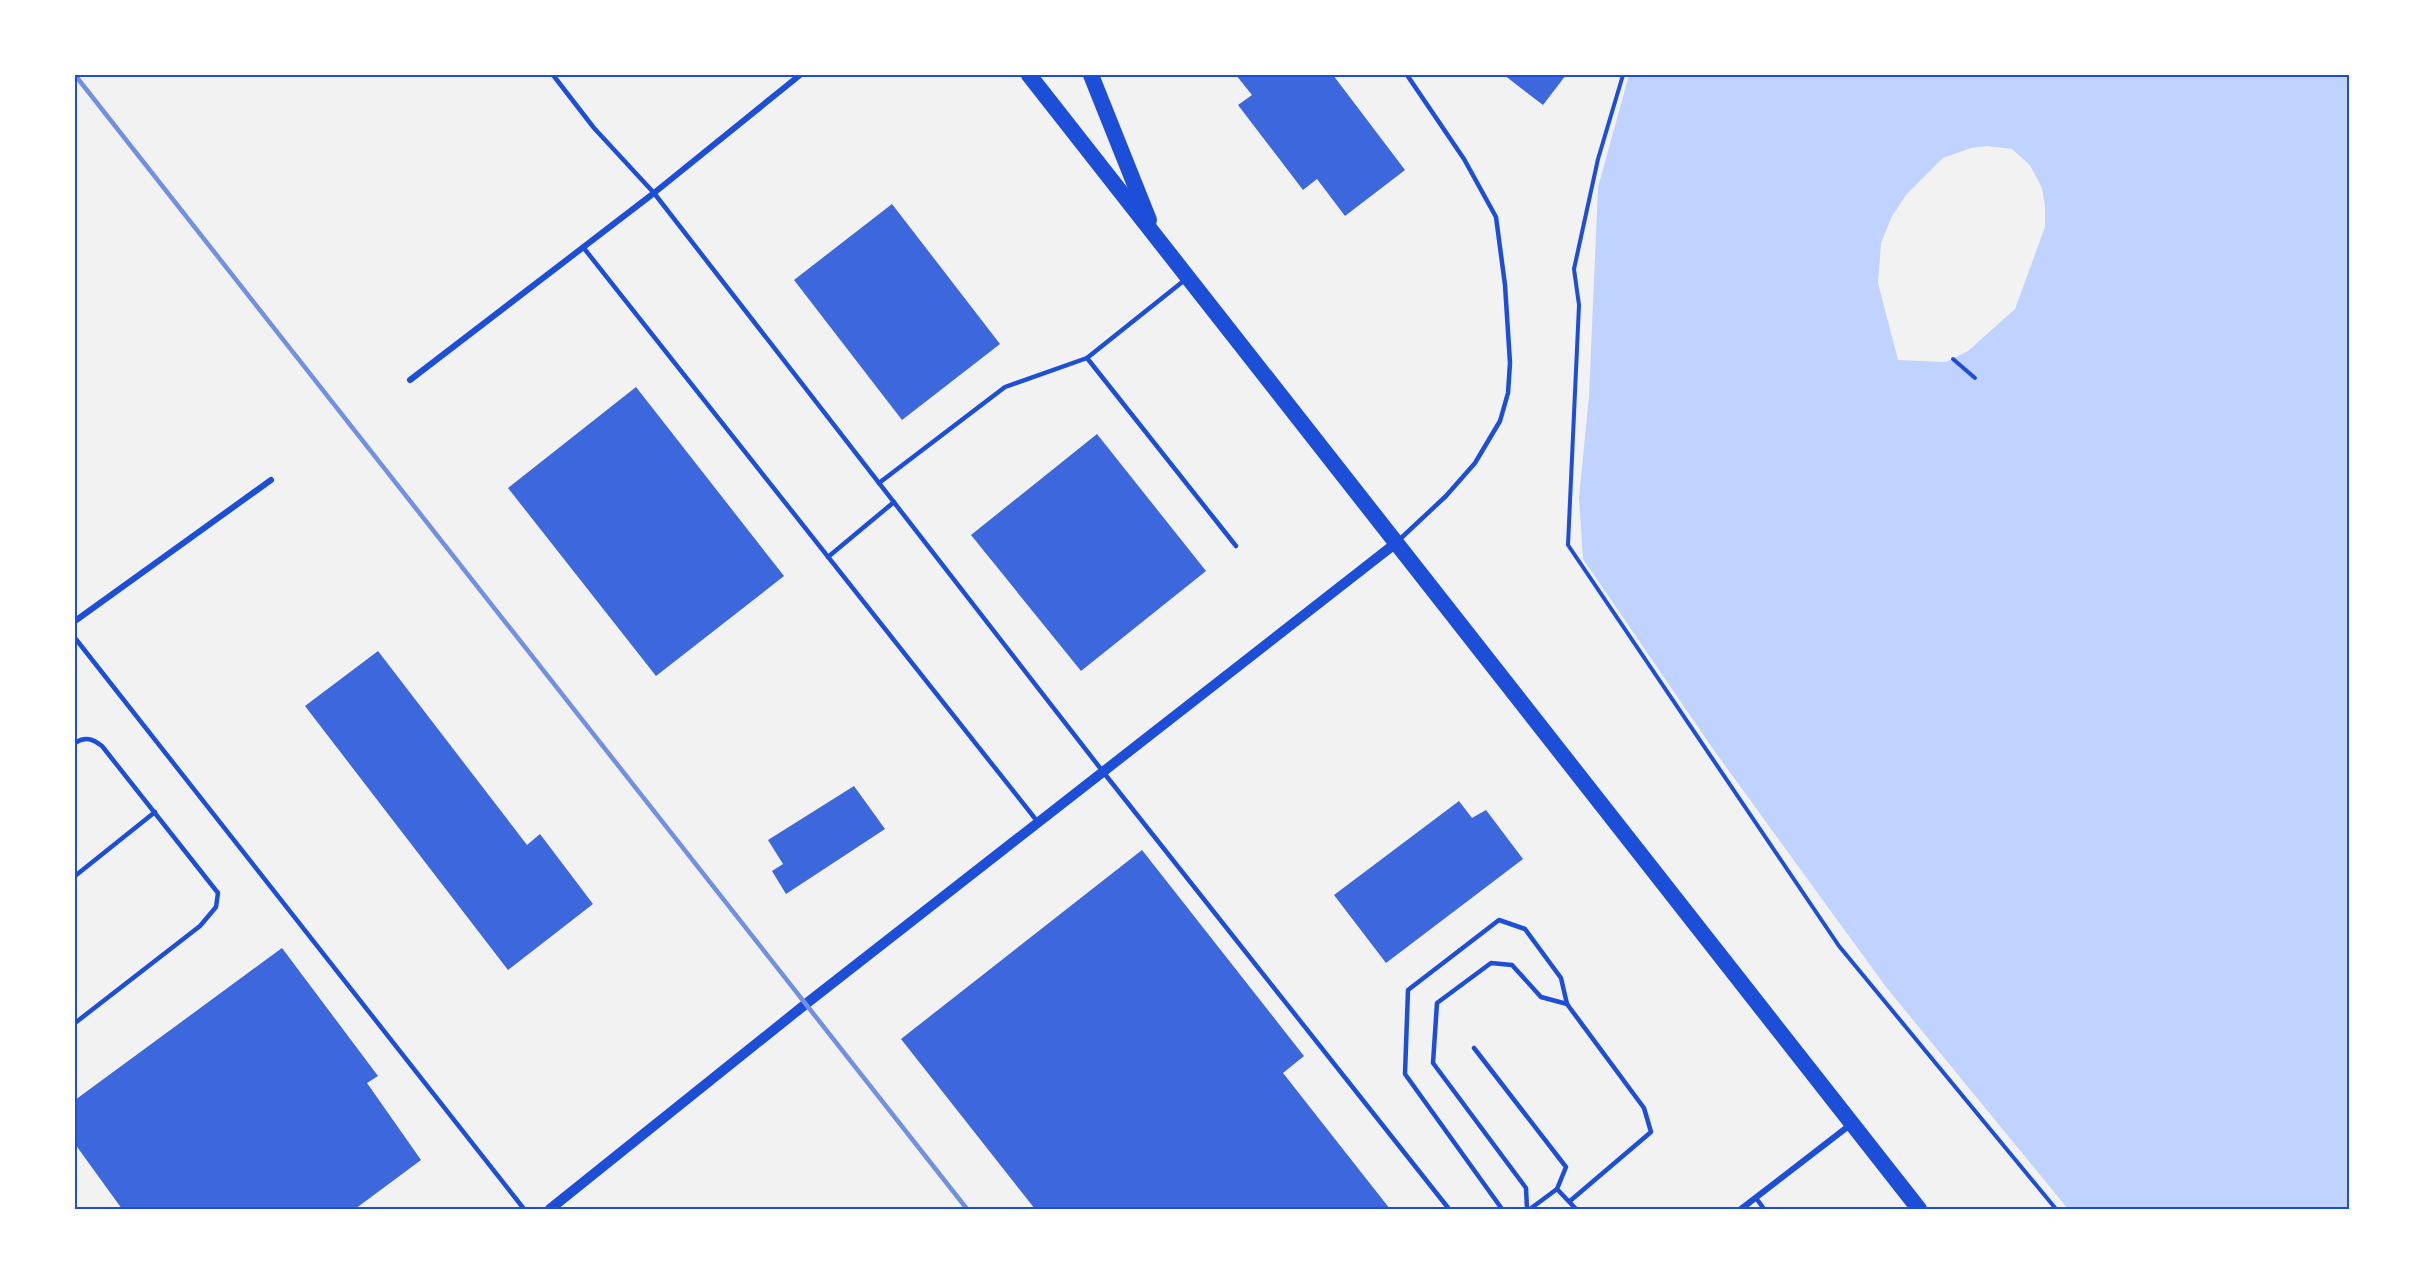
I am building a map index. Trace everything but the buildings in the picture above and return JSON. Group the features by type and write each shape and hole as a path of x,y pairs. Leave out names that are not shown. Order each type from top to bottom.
{"highway":[{"path":"1029,75 1850,1124 1919,1209"},
{"path":"1091,75 1157,240"}],"street":[{"path":"410,380 654,193 800,75"},
{"path":"75,621 271,480"},
{"path":"550,1209 807,1003 1396,543"},
{"path":"1741,1209 1850,1124"}],"lane":[{"path":"553,75 594,128 654,193 1104,772 1449,1209"},
{"path":"1396,543 1446,496 1475,463 1500,421 1508,393 1510,363 1505,285 1496,217 1464,159 1407,75"},
{"path":"583,247 1038,824"},
{"path":"879,483 1005,387 1087,358 1187,278"},
{"path":"1087,358 1236,546"},
{"path":"828,557 894,502"},
{"path":"75,638 524,1209"},
{"path":"75,743 80,739 92,739 102,746 218,893 216,907 200,926 75,1023"},
{"path":"75,876 155,812"},
{"path":"1503,1209 1405,1074 1408,990 1499,920 1525,929 1561,978 1567,1004 1644,1108 1651,1132 1570,1201"},
{"path":"1474,1048 1566,1167 1557,1189 1528,1209 1526,1188 1433,1063 1437,1003 1491,963 1512,965 1541,997 1567,1004"},
{"path":"1557,1189 1576,1209"},
{"path":"1755,1198 1764,1209"}],"path":[{"path":"1623,75 1598,159 1574,269 1580,304 1568,545 1839,946 2056,1209"},
{"path":"1953,359 1975,378"}],"water":[{"path":"1629,75 2349,75 2349,1209 2068,1209 1886,987 1713,749 1583,559 1579,498 1589,396 1598,187","holes":["1987,146 2012,149 2030,165 2042,188 2045,207 2045,227 2015,309 1968,351 1946,362 1898,360 1878,283 1881,243 1892,216 1906,195 1943,158 1971,148"]}],"railway":[{"path":"75,75 967,1209"}]}
